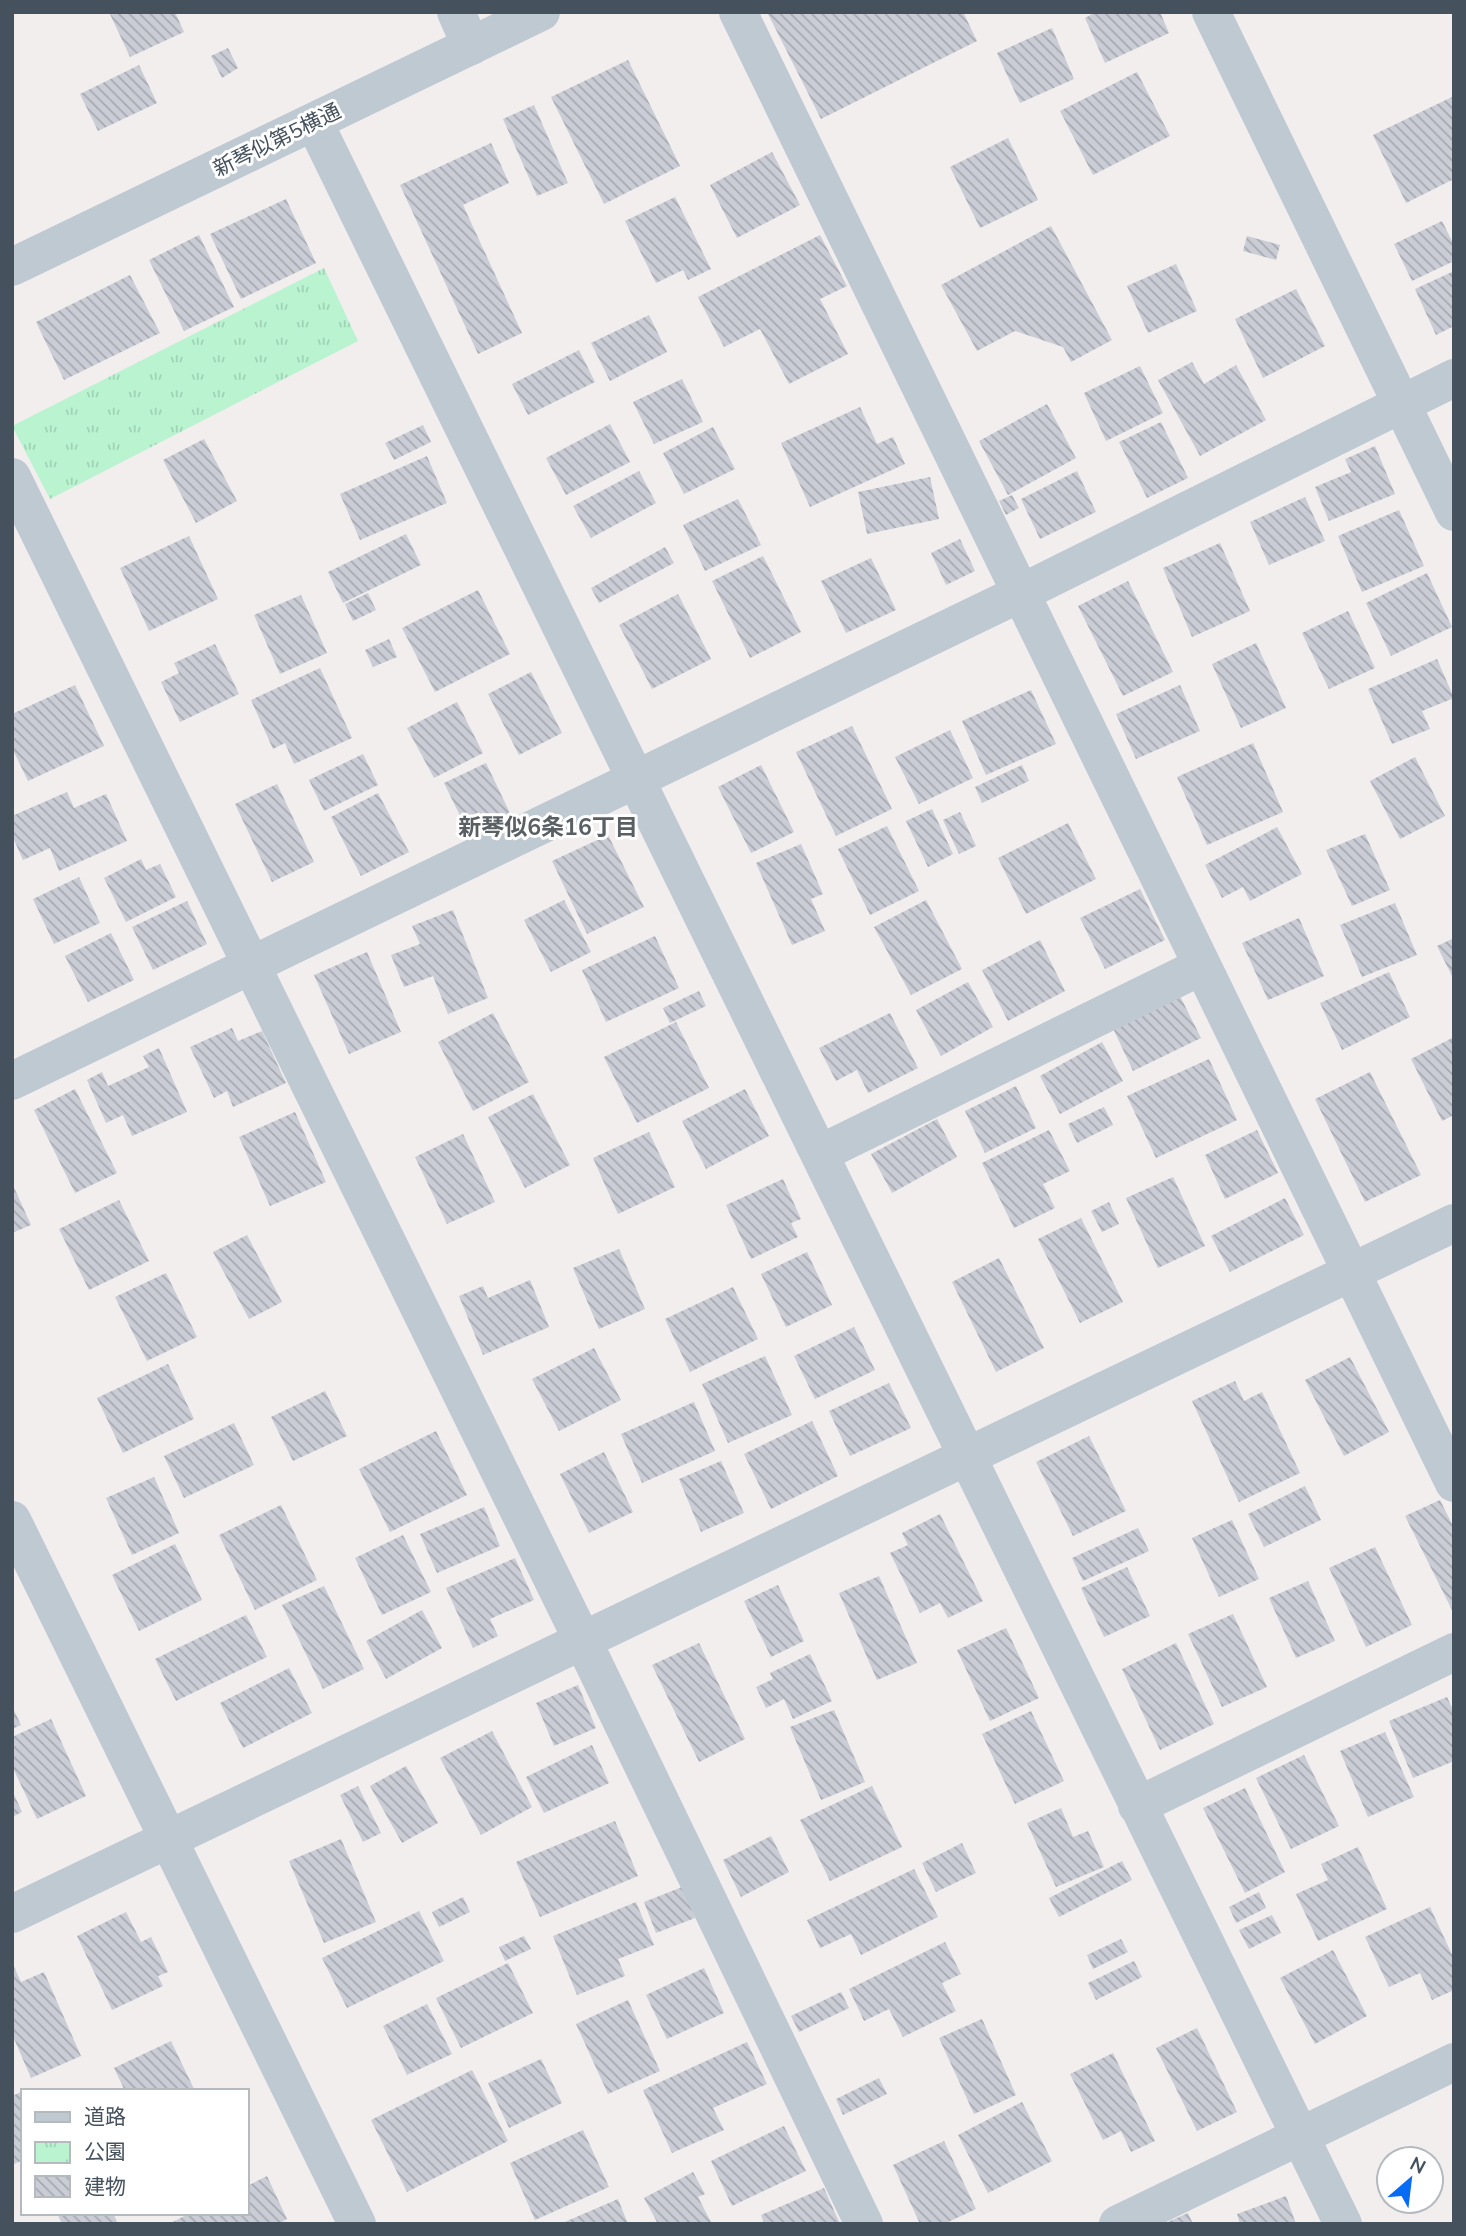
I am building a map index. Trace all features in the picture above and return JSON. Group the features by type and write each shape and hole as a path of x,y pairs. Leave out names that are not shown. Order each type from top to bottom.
{"street":[{"name":"新琴似第5横通","path":"12,267 314,122 463,29 541,12"},
{"path":"738,12 1454,1483"},
{"path":"1211,12 1454,512"},
{"path":"314,122 1343,2224"},
{"path":"12,1081 1021,593 1454,378"},
{"path":"12,477 582,1640 864,2224"},
{"path":"821,1153 1202,966"},
{"path":"12,1914 1454,1223"},
{"path":"12,1520 357,2224"},
{"path":"1137,1806 1454,1652"},
{"path":"1118,2224 1454,2062"}],"green space":[{"path":"324,268 358,341 50,499 12,426"}],"building":[{"path":"109,12 175,12 184,32 130,57"},
{"path":"767,12 963,12 977,41 821,119"},
{"path":"1096,12 1160,12 1169,33 1105,63 1085,18"},
{"path":"1052,28 1074,79 1020,103 997,53"},
{"path":"228,48 238,68 222,78 211,56"},
{"path":"628,60 680,166 604,204 551,97"},
{"path":"139,65 157,103 98,131 80,94"},
{"path":"1137,72 1170,136 1093,175 1060,111"},
{"path":"1454,96 1454,179 1406,203 1373,135"},
{"path":"534,105 568,183 537,196 503,119"},
{"path":"1008,138 1038,200 980,228 950,167"},
{"path":"491,143 509,183 463,205 522,333 478,354 400,185"},
{"path":"772,152 800,205 737,238 710,185"},
{"path":"675,197 711,269 688,280 683,270 656,283 625,221"},
{"path":"286,199 316,263 241,299 210,234"},
{"path":"1442,221 1454,245 1454,261 1412,281 1394,244"},
{"path":"1051,226 1112,340 1071,362 1063,347 1015,331 977,351 941,285"},
{"path":"199,235 234,307 184,331 149,260"},
{"path":"820,235 847,286 820,299 848,354 789,384 760,329 724,347 698,297"},
{"path":"1247,236 1280,245 1276,260 1243,251"},
{"path":"1176,264 1197,311 1148,333 1127,286"},
{"path":"1454,271 1454,326 1436,335 1415,289"},
{"path":"130,275 160,333 64,380 36,322"},
{"path":"1296,289 1325,346 1263,378 1235,319"},
{"path":"649,315 667,352 610,381 591,343"},
{"path":"579,350 595,382 528,415 512,384"},
{"path":"1192,362 1204,384 1236,365 1266,420 1200,456 1158,380"},
{"path":"1140,366 1163,413 1106,441 1084,393"},
{"path":"682,379 703,422 654,444 633,402"},
{"path":"1047,404 1076,458 1008,495 979,441"},
{"path":"860,407 877,444 893,437 905,464 810,507 781,443"},
{"path":"1161,422 1188,478 1147,498 1119,442"},
{"path":"610,424 630,462 566,495 546,458"},
{"path":"423,425 431,442 394,460 385,443"},
{"path":"713,427 735,469 684,494 663,453"},
{"path":"204,439 237,501 196,523 163,460"},
{"path":"1375,446 1395,494 1329,521 1315,487 1351,472 1345,459"},
{"path":"427,456 447,503 360,540 340,494"},
{"path":"639,471 656,503 591,538 573,506"},
{"path":"1077,471 1096,512 1040,539 1021,499"},
{"path":"930,477 939,519 867,534 858,492"},
{"path":"1012,495 1019,508 1006,515 999,501"},
{"path":"1305,497 1325,541 1269,565 1250,522"},
{"path":"738,499 761,545 705,571 683,525"},
{"path":"1399,510 1424,566 1362,592 1338,536"},
{"path":"406,534 421,565 343,603 328,572"},
{"path":"189,536 218,599 149,631 120,568"},
{"path":"960,539 975,571 946,585 931,553"},
{"path":"1220,543 1250,611 1192,637 1163,568"},
{"path":"665,547 674,563 599,603 591,588"},
{"path":"763,556 801,632 750,658 712,581"},
{"path":"871,558 896,610 846,633 821,581"},
{"path":"1427,573 1452,627 1391,656 1366,603"},
{"path":"1128,581 1173,672 1123,696 1078,606"},
{"path":"478,590 510,654 435,692 402,628"},
{"path":"368,593 376,610 353,621 345,604"},
{"path":"678,594 711,659 652,689 619,625"},
{"path":"301,595 327,653 280,674 254,615"},
{"path":"1348,611 1375,668 1329,689 1302,633"},
{"path":"389,639 397,657 373,667 365,650"},
{"path":"1256,643 1286,708 1241,728 1212,664"},
{"path":"215,644 239,694 180,722 161,682 179,673 174,663"},
{"path":"1437,659 1454,698 1422,711 1430,729 1392,744 1368,689"},
{"path":"320,668 352,738 294,764 285,743 273,749 251,700"},
{"path":"531,672 562,733 519,755 488,694"},
{"path":"75,685 104,746 28,781 12,748 12,714"},
{"path":"1180,685 1200,731 1136,759 1116,714"},
{"path":"1031,690 1056,744 986,775 962,721"},
{"path":"457,702 483,753 434,778 407,728"},
{"path":"852,726 892,809 836,836 796,752"},
{"path":"950,730 973,778 919,804 895,757"},
{"path":"1253,743 1283,812 1207,845 1177,777"},
{"path":"363,754 378,785 324,811 309,780"},
{"path":"1415,757 1445,816 1400,839 1370,781"},
{"path":"486,763 510,813 469,834 444,783"},
{"path":"761,765 794,832 751,853 718,787"},
{"path":"1022,765 1029,781 982,803 975,787"},
{"path":"277,784 314,862 272,882 235,804"},
{"path":"67,792 74,808 106,794 127,841 59,871 50,848 23,860 14,840 12,841 12,816"},
{"path":"378,793 409,852 361,876 331,817"},
{"path":"932,809 953,854 928,867 906,821"},
{"path":"960,812 976,846 959,854 943,820"},
{"path":"1068,823 1096,879 1026,914 998,858"},
{"path":"887,826 919,891 870,915 838,849"},
{"path":"1277,827 1302,874 1250,901 1243,887 1222,898 1205,865"},
{"path":"1365,834 1390,890 1352,906 1326,850"},
{"path":"608,835 644,907 587,934 552,861"},
{"path":"801,844 823,894 811,899 825,931 792,945 756,863"},
{"path":"141,859 146,870 160,864 176,897 126,922 104,878"},
{"path":"79,877 100,923 54,944 33,899"},
{"path":"1140,889 1165,940 1105,969 1080,918"},
{"path":"564,900 591,952 551,972 524,920"},
{"path":"926,900 962,969 911,995 874,927"},
{"path":"187,901 207,944 153,970 132,927"},
{"path":"1395,903 1417,955 1362,977 1340,925"},
{"path":"453,910 488,998 448,1014 433,976 404,987 391,955 420,944 412,926"},
{"path":"1299,918 1324,976 1268,1000 1242,943"},
{"path":"111,933 134,980 88,1002 65,956"},
{"path":"655,936 679,988 606,1022 582,970"},
{"path":"1454,938 1454,980 1437,946"},
{"path":"1040,940 1065,991 1008,1021 982,970"},
{"path":"367,952 401,1032 349,1054 314,975"},
{"path":"1389,972 1410,1017 1342,1050 1320,1003"},
{"path":"968,982 993,1027 941,1056 916,1010"},
{"path":"699,991 706,1006 670,1023 663,1008"},
{"path":"1178,992 1201,1038 1133,1071 1111,1024"},
{"path":"493,1013 529,1082 473,1111 438,1042"},
{"path":"890,1013 918,1068 868,1093 857,1070 836,1081 819,1048"},
{"path":"676,1022 709,1088 637,1123 604,1057"},
{"path":"232,1028 238,1041 262,1031 286,1083 233,1107 227,1091 214,1098 190,1047"},
{"path":"1454,1037 1454,1115 1442,1121 1411,1059"},
{"path":"1102,1042 1123,1081 1060,1114 1040,1076"},
{"path":"159,1048 187,1112 132,1136 123,1115 106,1123 87,1080 102,1072 108,1086 149,1067 143,1056"},
{"path":"1209,1059 1237,1120 1156,1158 1127,1096"},
{"path":"1370,1072 1421,1175 1365,1202 1315,1099"},
{"path":"1016,1086 1036,1128 985,1153 965,1111"},
{"path":"75,1089 117,1173 75,1193 34,1110"},
{"path":"745,1089 769,1136 706,1169 682,1121"},
{"path":"533,1094 570,1165 525,1188 488,1117"},
{"path":"1104,1107 1113,1125 1077,1143 1068,1124"},
{"path":"295,1112 326,1182 270,1206 239,1137"},
{"path":"937,1119 957,1157 892,1193 871,1154"},
{"path":"1049,1130 1070,1171 1043,1184 1055,1208 1014,1228 982,1163"},
{"path":"1257,1130 1278,1173 1225,1199 1205,1155"},
{"path":"649,1132 675,1187 618,1214 593,1158"},
{"path":"463,1134 495,1202 447,1224 415,1157"},
{"path":"1173,1177 1205,1246 1158,1268 1126,1198"},
{"path":"783,1179 801,1219 791,1223 798,1237 751,1259 726,1205"},
{"path":"12,1183 31,1225 12,1233"},
{"path":"1285,1198 1304,1235 1230,1272 1211,1236"},
{"path":"119,1200 149,1261 89,1290 59,1229"},
{"path":"1109,1202 1119,1224 1102,1232 1091,1211"},
{"path":"1081,1218 1123,1302 1080,1323 1038,1239"},
{"path":"247,1235 282,1302 249,1319 213,1252"},
{"path":"619,1249 645,1309 599,1329 573,1268"},
{"path":"807,1252 832,1305 786,1327 761,1274"},
{"path":"999,1258 1044,1348 996,1372 952,1282"},
{"path":"166,1273 197,1337 147,1361 115,1297"},
{"path":"530,1280 549,1327 483,1355 459,1296 483,1286 488,1298"},
{"path":"733,1287 758,1339 690,1372 665,1319"},
{"path":"854,1327 875,1370 815,1399 794,1356"},
{"path":"594,1348 621,1400 559,1431 532,1379"},
{"path":"765,1356 792,1415 728,1443 702,1384"},
{"path":"1350,1357 1389,1432 1344,1456 1305,1380"},
{"path":"168,1364 194,1419 123,1453 97,1398"},
{"path":"1235,1381 1244,1401 1262,1392 1300,1473 1239,1502 1192,1401"},
{"path":"889,1383 911,1428 850,1456 829,1411"},
{"path":"325,1391 347,1436 293,1461 271,1417"},
{"path":"694,1402 715,1451 642,1483 621,1434"},
{"path":"812,1421 838,1476 771,1509 744,1454"},
{"path":"234,1423 254,1465 184,1498 164,1456"},
{"path":"436,1431 467,1495 390,1532 359,1469"},
{"path":"1089,1436 1126,1511 1073,1536 1036,1462"},
{"path":"604,1452 633,1512 589,1533 560,1474"},
{"path":"721,1461 744,1513 701,1532 679,1479"},
{"path":"154,1477 179,1533 132,1555 106,1498"},
{"path":"1305,1486 1321,1520 1264,1547 1248,1514"},
{"path":"1440,1500 1454,1528 1454,1614 1405,1516"},
{"path":"281,1505 317,1580 255,1610 219,1535"},
{"path":"484,1507 500,1546 437,1573 420,1534"},
{"path":"940,1514 983,1601 948,1618 940,1603 920,1613 890,1553 908,1545 902,1533"},
{"path":"1232,1520 1259,1579 1219,1597 1192,1538"},
{"path":"1138,1528 1149,1551 1083,1581 1072,1558"},
{"path":"403,1535 431,1592 382,1615 355,1558"},
{"path":"175,1544 202,1600 139,1631 112,1575"},
{"path":"1375,1547 1412,1625 1366,1647 1329,1568"},
{"path":"515,1558 534,1600 490,1619 498,1636 473,1648 446,1588"},
{"path":"1127,1567 1150,1616 1104,1637 1081,1588"},
{"path":"879,1576 917,1663 877,1680 839,1593"},
{"path":"1308,1581 1335,1641 1296,1658 1269,1598"},
{"path":"778,1585 804,1641 771,1657 744,1601"},
{"path":"324,1586 364,1669 323,1689 282,1605"},
{"path":"422,1610 442,1648 386,1679 366,1641"},
{"path":"1233,1614 1267,1687 1222,1707 1188,1634"},
{"path":"246,1615 267,1657 176,1701 155,1659"},
{"path":"1006,1628 1039,1698 990,1721 957,1650"},
{"path":"699,1643 745,1739 699,1762 652,1665"},
{"path":"1176,1643 1214,1724 1160,1750 1122,1669"},
{"path":"810,1654 832,1701 793,1719 784,1699 766,1708 756,1687 773,1679 770,1673"},
{"path":"289,1668 312,1713 243,1748 220,1703"},
{"path":"578,1685 596,1728 554,1746 536,1703"},
{"path":"1447,1697 1454,1712 1454,1761 1413,1778 1389,1721"},
{"path":"12,1706 21,1725 12,1729"},
{"path":"834,1710 865,1782 821,1800 790,1727"},
{"path":"1031,1711 1064,1781 1015,1804 982,1734"},
{"path":"51,1719 86,1796 37,1819 12,1766 12,1737"},
{"path":"492,1731 532,1807 481,1835 440,1758"},
{"path":"1385,1732 1414,1797 1368,1817 1340,1751"},
{"path":"592,1745 609,1783 544,1813 526,1777"},
{"path":"1304,1755 1339,1826 1291,1849 1256,1778"},
{"path":"406,1766 438,1823 402,1843 370,1786"},
{"path":"358,1786 381,1833 363,1842 340,1795"},
{"path":"872,1786 902,1847 830,1881 800,1820"},
{"path":"1245,1788 1285,1872 1245,1893 1203,1808"},
{"path":"12,1790 22,1812 12,1817"},
{"path":"1061,1808 1073,1837 1088,1831 1104,1867 1056,1887 1027,1823"},
{"path":"615,1821 638,1876 540,1917 516,1862"},
{"path":"771,1836 789,1872 741,1897 723,1860"},
{"path":"341,1839 376,1922 324,1943 289,1861"},
{"path":"962,1843 976,1873 936,1892 922,1863"},
{"path":"1358,1847 1387,1909 1318,1941 1296,1894 1328,1880 1321,1864"},
{"path":"1122,1861 1132,1880 1059,1917 1049,1898"},
{"path":"914,1869 938,1917 861,1955 851,1934 820,1948 807,1920"},
{"path":"682,1887 695,1918 656,1933 644,1902"},
{"path":"1259,1892 1266,1908 1236,1923 1229,1907"},
{"path":"463,1897 470,1912 439,1927 432,1912"},
{"path":"636,1902 654,1945 618,1959 625,1976 577,1995 553,1936"},
{"path":"1430,1907 1454,1959 1454,1990 1432,2000 1420,1973 1389,1987 1365,1937"},
{"path":"419,1911 444,1961 347,2008 322,1958"},
{"path":"126,1912 141,1942 151,1937 168,1972 158,1976 163,1986 112,2010 77,1936"},
{"path":"1272,1915 1281,1933 1249,1949 1239,1930"},
{"path":"524,1936 531,1949 505,1961 499,1947"},
{"path":"1121,1939 1128,1952 1093,1969 1087,1955"},
{"path":"945,1942 961,1974 942,1983 956,2011 903,2037 889,2009 864,2021 849,1989"},
{"path":"1333,1950 1367,2016 1315,2044 1280,1978"},
{"path":"1134,1961 1142,1977 1096,2000 1088,1983"},
{"path":"12,1962 21,1982 44,1972 81,2056 31,2078 12,2034"},
{"path":"508,1963 533,2013 461,2048 436,1998"},
{"path":"704,1968 724,2013 667,2039 646,1995"},
{"path":"841,1992 849,2008 799,2032 791,2016"},
{"path":"628,2000 660,2071 608,2094 576,2024"},
{"path":"427,2004 452,2054 407,2075 383,2026"},
{"path":"982,2019 1016,2095 974,2114 939,2038"},
{"path":"1197,2028 1237,2112 1197,2131 1156,2048"},
{"path":"171,2041 194,2089 124,2089 114,2068"},
{"path":"747,2042 767,2084 713,2108 724,2130 672,2153 643,2090"},
{"path":"1113,2053 1155,2141 1131,2152 1121,2131 1103,2140 1070,2074"},
{"path":"541,2059 562,2103 509,2128 488,2083"},
{"path":"472,2070 508,2141 407,2192 371,2120"},
{"path":"879,2078 887,2094 843,2115 836,2099"},
{"path":"21,2092 21,2161 12,2165 12,2096"},
{"path":"1022,2102 1052,2161 988,2193 958,2135"},
{"path":"784,2126 806,2171 732,2206 711,2161"},
{"path":"583,2130 609,2187 535,2220 510,2163"},
{"path":"944,2141 976,2209 944,2224 920,2224 893,2165"},
{"path":"693,2172 705,2194 698,2197 712,2224 658,2224 644,2198"},
{"path":"267,2176 287,2219 278,2224 169,2224 186,2215 248,2215 248,2186"},
{"path":"824,2188 840,2224 764,2224 761,2215"},
{"path":"1286,2196 1296,2224 1240,2224 1237,2214"},
{"path":"618,2199 628,2224 560,2224"},
{"path":"1188,2213 1193,2224 1163,2224"},
{"path":"58,2215 114,2215 118,2224 62,2224"}],"district":[{"name":"新琴似6条16丁目","path":"548,827"}]}
